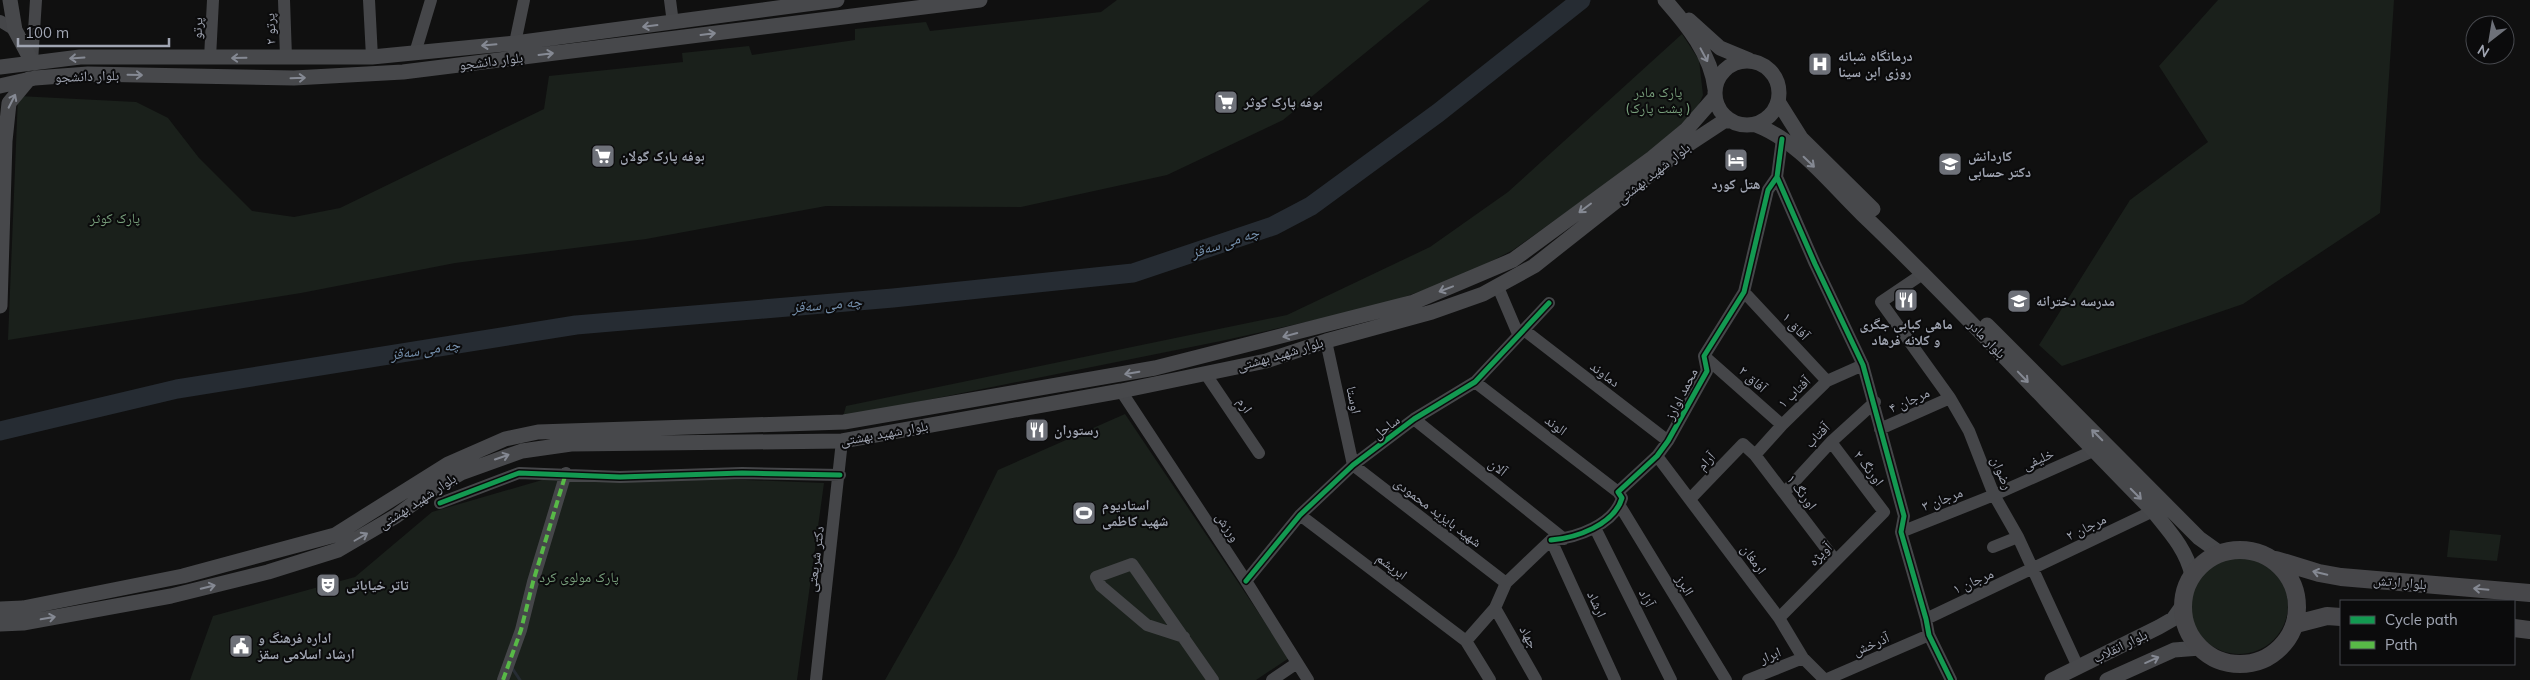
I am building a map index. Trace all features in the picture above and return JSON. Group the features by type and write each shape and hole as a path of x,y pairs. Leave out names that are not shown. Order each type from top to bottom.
{"highway":[{"path":"2247,550 2273,560 2292,581 2297,595 2298,610 2296,624 2288,639 2277,651 2255,662 2230,663 2214,658 2200,648 2187,628 2183,605 2185,590 2192,575 2204,562 2220,553 2247,550"},
{"name":"بلوار ارتش","path":"2273,560 2341,577 2530,593"},
{"path":"2296,624 2327,616 2340,617"},
{"path":"2515,628 2530,630"}],"main road":[{"path":"10,0 15,30 32,62"},
{"name":"بلوار دانشجو","path":"0,67 80,57 372,58 515,43 673,23 762,5 837,0"},
{"name":"بلوار دانشجو","path":"0,86 28,79 88,74 294,78 403,72 980,0"},
{"path":"1665,0 1688,22 1720,48 1759,62 1774,74 1780,93 1779,103 1766,120 1756,125 1747,126 1730,121 1718,108 1709,64 1688,22 1673,0"},
{"path":"400,55 403,72"},
{"path":"1715,94 1719,77 1730,66 1749,60"},
{"path":"0,306 5,141 9,103 28,79"},
{"name":"بلوار شهید بهشتی","path":"0,609 23,608 183,576 335,535 448,464 505,439 538,432 844,422 1155,368 1414,302 1513,260 1652,158 1693,123 1715,94"},
{"name":"بلوار مادر","path":"1779,103 1801,138 2199,538 2220,553"},
{"name":"بلوار شهید بهشتی","path":"0,624 23,623 171,596 268,572 338,550 396,516 461,473 522,450 571,444 842,441 1121,391 1266,361 1326,341 1432,312 1498,287 1534,266 1686,146 1724,121 1730,121"},
{"name":"بلوار مادر","path":"1756,125 1782,138 1924,273 2153,512 2182,546 2188,558 2192,575"},
{"path":"842,441 844,422"},
{"name":"بلوار انقلاب","path":"2052,680 2160,628 2173,619 2183,605"},
{"name":"بلوار انقلاب","path":"2107,680 2174,650 2200,648"}],"street":[{"path":"32,62 36,0"},
{"name":"پرتو","path":"210,58 213,0"},
{"name":"پرتو ۲","path":"284,0 286,57"},
{"path":"369,0 372,58"},
{"path":"415,53 431,0"},
{"path":"515,43 524,0"},
{"path":"670,0 673,23"},
{"path":"0,21 15,30"},
{"path":"1782,138 1777,176 1815,264 1864,365 1904,516 1901,532 1929,635 1951,680"},
{"name":"محمد اوارز","path":"1618,492 1657,456 1668,441 1707,372 1704,356 1744,292 1768,190 1777,176"},
{"name":"رضوان","path":"1924,273 1881,302 1950,398 1969,431 1994,495 2018,537 2078,666"},
{"path":"1498,287 1521,332"},
{"name":"آفاق ۱","path":"1744,292 1827,381"},
{"name":"ساحل","path":"1246,581 1300,515 1353,465 1414,419 1475,382 1549,303"},
{"name":"دماوند","path":"1521,332 1668,441"},
{"name":"اوستا","path":"1326,341 1353,465"},
{"name":"آفاق ۲","path":"1704,356 1782,425"},
{"name":"آفتاب ۱","path":"1755,455 1782,425 1827,381 1864,365"},
{"name":"ارم","path":"1205,373 1260,453"},
{"name":"الوند","path":"1475,382 1618,492"},
{"name":"ورزش","path":"1121,391 1246,581 1308,680"},
{"name":"مرجان ۴","path":"1880,429 1950,398"},
{"name":"آفتاب","path":"1784,493 1831,442 1875,402"},
{"name":"آلان","path":"1414,419 1564,539"},
{"name":"دکتر شریعتی","path":"816,680 840,475 842,441"},
{"name":"اورنگ ۲","path":"1831,442 1884,512"},
{"name":"اورنگ ۱","path":"1743,444 1755,455 1836,560"},
{"name":"آرام","path":"1691,498 1743,444"},
{"name":"خلیفی","path":"1994,495 2093,451"},
{"name":"ارمغان","path":"1657,456 1691,498 1779,618 1803,658 1825,680"},
{"name":"شهید بایزید محمودی","path":"1353,465 1506,583"},
{"path":"440,502 518,473 566,473 620,477 742,473 840,475"},
{"path":"503,680 521,630 533,582 538,573 566,473"},
{"path":"1490,680 1466,641 1495,608 1506,583 1551,540 1564,539 1595,528 1620,506 1622,498 1618,492"},
{"name":"مرجان ۳","path":"1901,532 1994,495"},
{"name":"البرز","path":"1620,506 1726,680"},
{"name":"آویژه","path":"1779,618 1884,512"},
{"name":"مرجان ۲","path":"2032,570 2153,512"},
{"name":"ابریشم","path":"1300,515 1466,641"},
{"name":"آزاد","path":"1595,528 1671,680"},
{"path":"1993,547 2018,537"},
{"name":"ارشاد","path":"1551,540 1615,680"},
{"path":"1184,637 1147,625 1101,586 1096,576 1132,564 1184,637 1214,680"},
{"name":"مرجان ۱","path":"1926,619 2032,570"},
{"name":"جهاد","path":"1495,608 1536,680"},
{"name":"آذرخش","path":"1825,680 1929,635"},
{"name":"ابرار","path":"1748,680 1803,658"},
{"path":"1272,680 1297,663"}],"green space":[{"name":"پارک کوثر","path":"1117,0 1430,0 1283,120 1167,175 1021,207 826,206 646,239 455,263 301,293 8,340 18,96 136,102 168,118 199,158 252,211 294,217 340,208 544,109 549,76 683,62 682,53 749,46 752,55 855,40 855,29 926,22 930,31 1101,12"},
{"path":"2218,0 2394,0 2380,213 2243,304 2062,366 2039,345 2130,200 2208,142 2159,66"},
{"name":"پارک مادر (پشت پارک )","path":"1682,34 1699,60 1703,95 1696,111 1643,158 1513,250 1459,278 1378,306 1221,341 843,417 846,406 1287,315 1430,247 1508,192"},
{"name":"استادیوم شهید کاظمی","path":"1125,414 1289,658 1256,680 885,680 956,555 998,470"},
{"name":"پارک مولوی کرد","path":"566,473 824,483 797,680 190,680 213,616 355,577 432,512"},
{"path":"2450,530 2501,535 2497,561 2447,557"},
{"path":"2239,556 2258,560 2274,570 2284,586 2288,605 2284,624 2274,640 2258,650 2239,654 2220,650 2204,640 2194,624 2190,605 2194,586 2204,570 2220,560"}],"waterway":[{"name":"چە می سەقز","path":"0,431 177,389 576,325 893,298 1133,273 1273,226 1311,206 1438,113 1581,0"},
{"path":"512,668 520,680"}],"marked path":[{"path":"503,680 521,630 533,582 566,473"}],"cycle path":[{"path":"1782,139 1777,177 1815,264 1863,365 1904,516 1901,532 1929,635 1951,680"},
{"path":"1551,540 1582,533 1603,523 1618,507 1622,498 1618,492 1657,456 1668,441 1707,371 1704,356 1744,292 1768,190 1777,177"},
{"path":"1246,581 1300,515 1353,465 1414,419 1475,382 1549,303"},
{"path":"440,503 519,473 620,477 742,473 840,475"}],"place":[{"name":"درمانگاه شبانه روزی ابن سینا","path":"1820,64"},
{"name":"بوفه پارک کوثر","path":"1226,102"},
{"name":"بوفه پارک گولان","path":"603,156"},
{"name":"هتل کورد","path":"1736,160"},
{"name":"کاردانش دکتر حسابی","path":"1950,164"},
{"name":"ماهی کبابی جگری و کلانه فرهاد","path":"1906,300"},
{"name":"مدرسه دخترانه","path":"2019,301"},
{"name":"رستوران","path":"1037,430"},
{"name":"استادیوم شهید کاظمی","path":"1084,513"},
{"name":"تاتر خیابانی","path":"328,585"},
{"name":"اداره فرهنگ و ارشاد اسلامی سقز","path":"241,646"}]}
